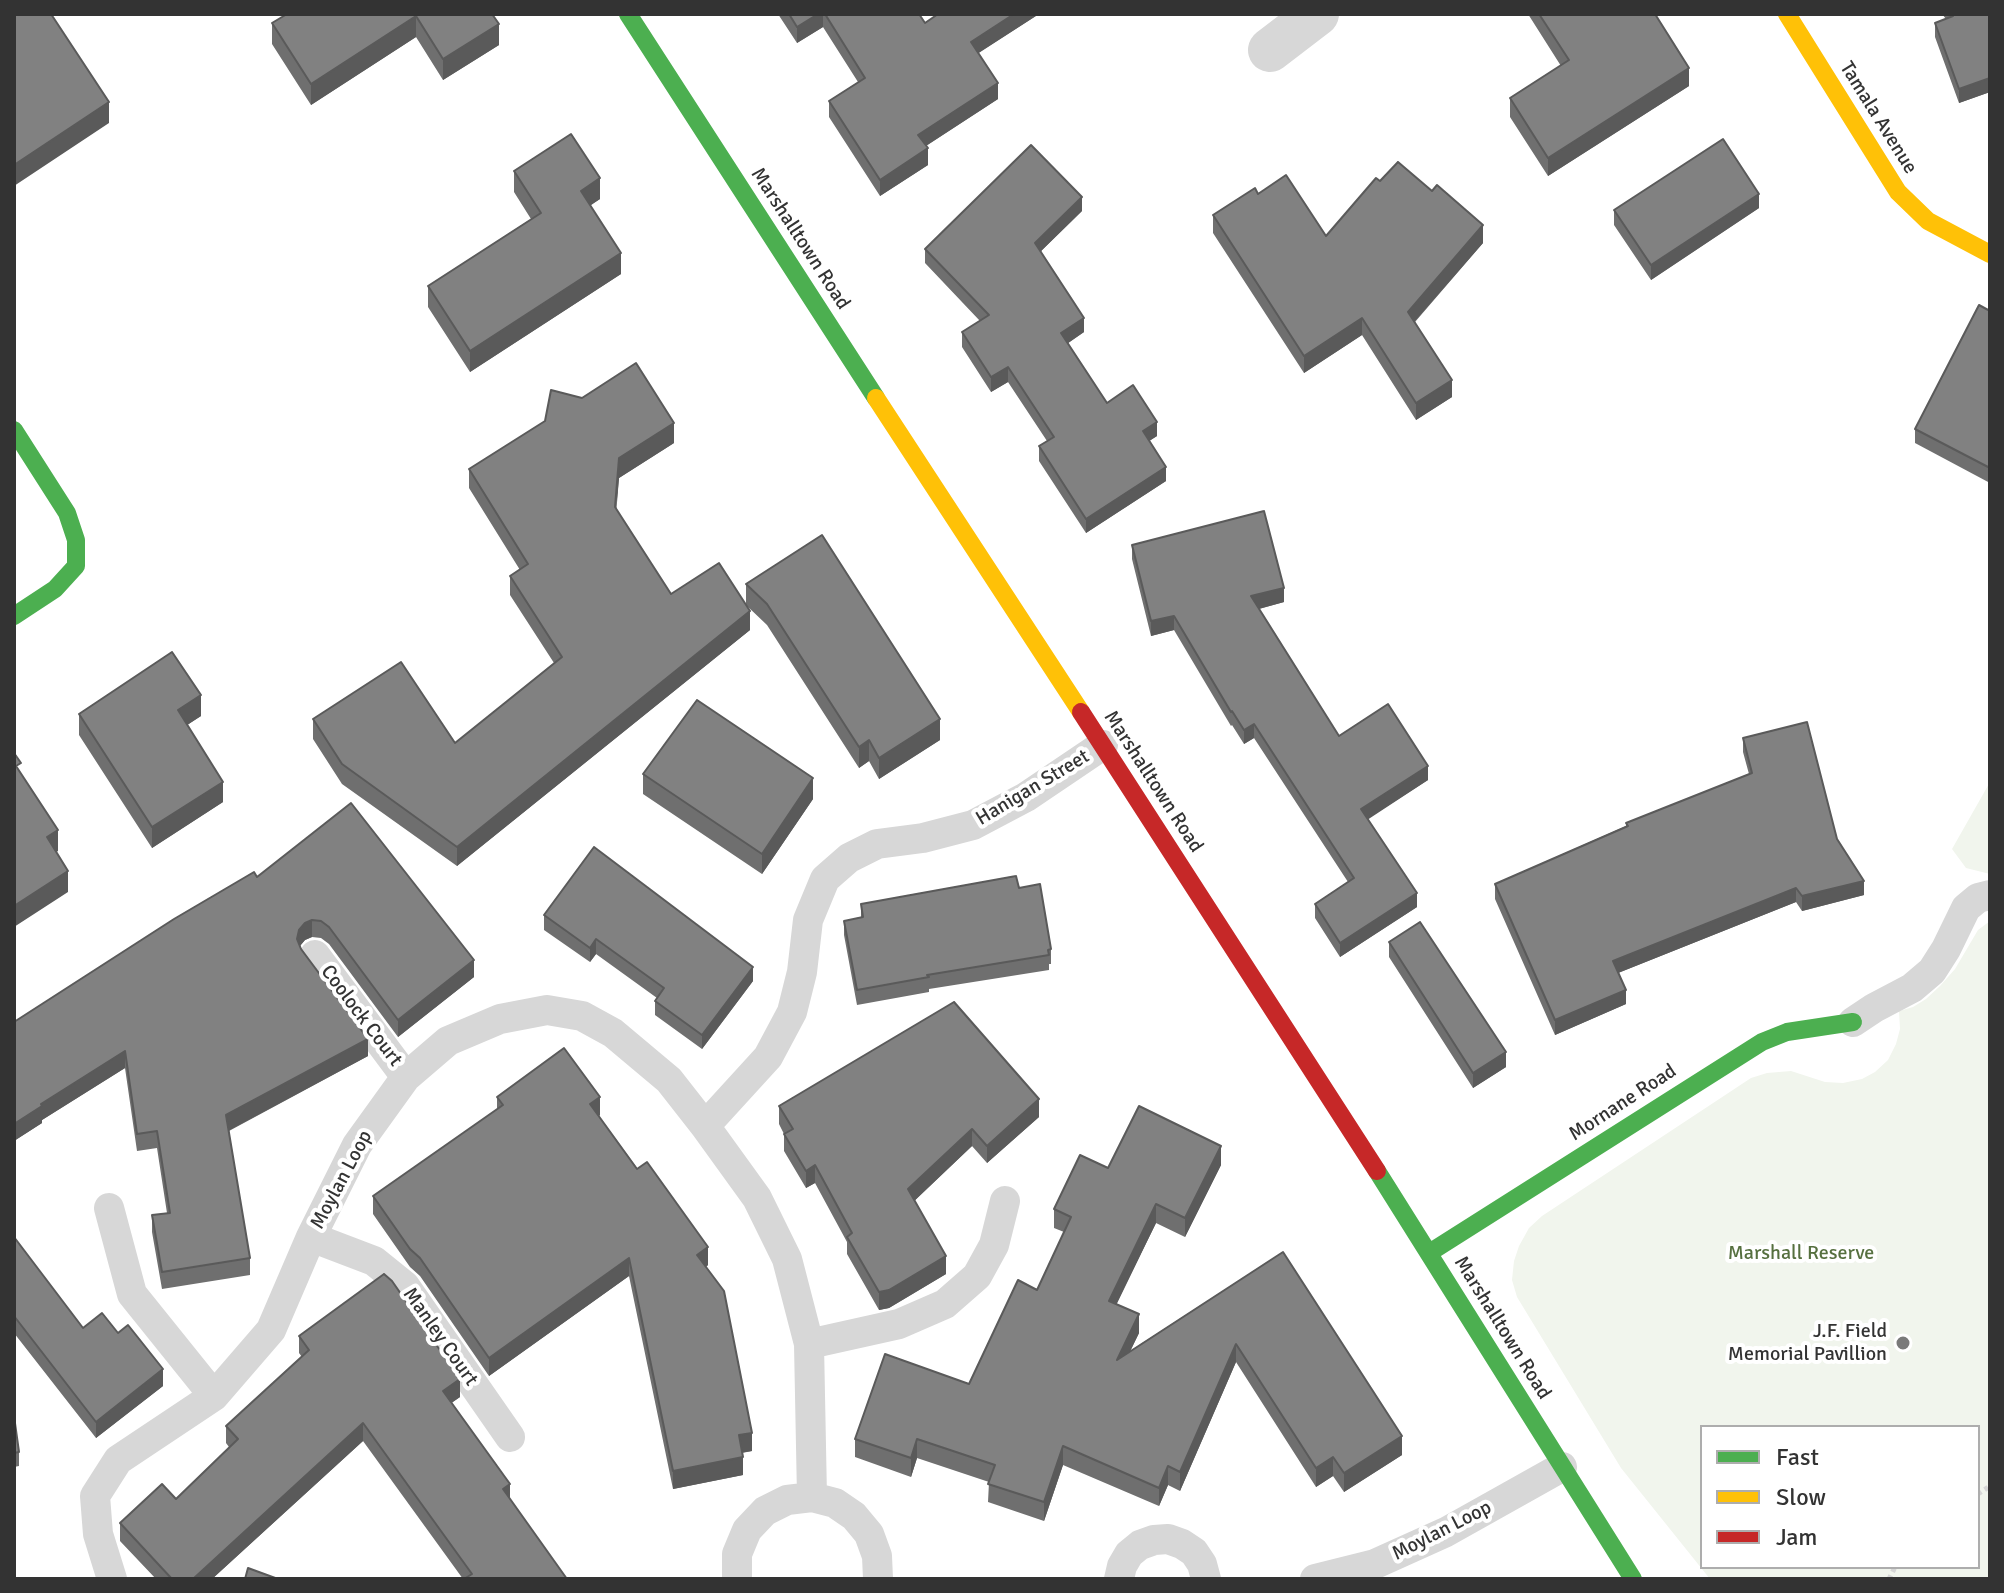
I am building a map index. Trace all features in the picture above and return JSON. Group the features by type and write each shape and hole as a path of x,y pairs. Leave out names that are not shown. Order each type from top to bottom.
{"street":[{"name":"Marshalltown Road","path":"628,14 1103,745 1429,1253 1590,1512 1639,1573"},
{"path":"1270,50 1317,14"},
{"name":"Tamala Avenue","path":"1787,14 1898,192 1928,221 1990,254"},
{"path":"14,430 67,513 76,540 76,566 55,589 14,616"},
{"name":"Mornane Road","path":"1429,1253 1762,1042 1787,1032 1853,1022"}],"lane":[{"name":"Hanigan Street","path":"705,1126 768,1057 792,1012 802,972 808,920 825,879 849,858 877,844 923,838 973,825 1026,797 1103,745"},
{"path":"1853,1022 1912,988 1932,971 1968,905 1990,895"},
{"name":"Coolock Court","path":"315,955 406,1077"},
{"name":"Moylan Loop","path":"112,1579 98,1534 95,1496 118,1460 214,1396 271,1330 311,1237 357,1145 406,1077 448,1041 500,1019 547,1010 582,1016 613,1033 669,1080 757,1198 787,1259 809,1344 812,1497"},
{"path":"809,1344 899,1324 945,1304 977,1276 994,1245 1005,1201"},
{"path":"109,1208 132,1294 214,1396"},
{"name":"Manley Court","path":"311,1237 374,1261 405,1286 510,1437"},
{"name":"Moylan Loop","path":"1315,1579 1375,1564 1446,1532 1562,1467"},
{"path":"737,1579 737,1554 747,1530 765,1511 787,1500 812,1497 835,1503 854,1516 869,1534 877,1556 878,1579"},
{"path":"1119,1579 1129,1554 1140,1545 1168,1539 1194,1552 1202,1564 1206,1579"}],"green space":[{"path":"1990,782 1990,874 1966,868 1952,849"},
{"name":"Marshall Reserve","path":"1990,921 1990,1579 1710,1579 1702,1569 1980,1569 1980,1425 1700,1425 1700,1567 1621,1468 1517,1297 1512,1280 1519,1246 1529,1228 1542,1216 1751,1078 1791,1071 1825,1082 1843,1083 1875,1072 1888,1060 1896,1044 1900,1029 1899,1011 1926,999 1955,969 1978,930"}],"building":[{"path":"14,14 51,14 109,102 14,165"},
{"path":"287,14 492,14 499,24 443,59 416,16 311,84 272,23"},
{"path":"789,14 818,14 797,27"},
{"path":"825,14 919,14 925,23 938,14 1014,14 971,42 998,83 918,135 928,148 880,180 829,101 865,78"},
{"path":"1539,14 1655,14 1689,68 1548,158 1510,98 1569,60"},
{"path":"1952,14 1990,14 1990,78 1959,89 1935,23"},
{"path":"571,134 600,178 581,191 621,253 470,351 428,286 541,213 514,171"},
{"path":"1723,139 1759,194 1651,265 1614,210"},
{"path":"1031,145 1082,197 1035,243 1084,318 1061,333 1107,403 1133,385 1157,422 1143,431 1166,467 1086,519 1039,446 1054,437 1008,367 991,377 962,332 989,315 925,249"},
{"path":"1398,162 1432,191 1437,185 1483,225 1408,312 1452,380 1416,403 1362,318 1304,356 1213,215 1255,188 1258,194 1286,175 1326,236 1376,178 1380,181"},
{"path":"1979,305 1990,311 1990,468 1915,429"},
{"path":"636,363 674,423 619,458 615,507 671,594 719,563 750,611 457,847 342,764 313,719 401,662 455,743 562,657 510,576 528,564 469,469 545,421 551,390 582,398"},
{"path":"1264,511 1284,588 1251,596 1339,736 1388,704 1428,766 1361,809 1417,893 1340,943 1315,904 1354,878 1254,724 1244,730 1231,712 1174,616 1151,621 1132,545"},
{"path":"822,535 940,719 879,758 869,740 859,747 767,604 746,584"},
{"path":"172,652 201,695 178,710 223,782 152,827 79,714"},
{"path":"697,700 813,778 762,854 643,774"},
{"path":"1807,722 1837,839 1864,881 1802,896 1796,888 1613,961 1626,990 1555,1020 1495,884 1628,826 1626,823 1752,773 1743,738"},
{"path":"14,753 21,763 16,766 58,830 47,837 68,871 14,906"},
{"path":"351,803 474,960 398,1020 329,927 321,921 305,923 297,939 301,949 368,1039 226,1115 250,1258 162,1272 152,1215 170,1213 157,1131 137,1134 125,1051 14,1124 14,1022 174,919 254,872 257,877"},
{"path":"594,847 753,967 702,1035 655,1001 664,988 596,939 590,948 544,915"},
{"path":"1016,876 1019,888 1040,884 1051,949 1048,950 1049,955 857,990 844,921 863,917 861,904"},
{"path":"1420,922 1506,1052 1473,1073 1389,942"},
{"path":"954,1002 1039,1099 987,1146 972,1129 908,1189 946,1256 889,1290 879,1292 847,1237 852,1233 815,1165 806,1171 784,1134 793,1129 779,1106"},
{"path":"564,1048 600,1097 590,1104 637,1169 647,1162 708,1247 697,1255 724,1291 752,1433 739,1435 743,1457 673,1471 629,1258 489,1358 373,1196 503,1105 497,1097"},
{"path":"1139,1106 1221,1146 1185,1218 1156,1204 1109,1301 1139,1314 1117,1360 1283,1252 1402,1436 1344,1473 1333,1457 1316,1468 1236,1344 1180,1472 1168,1466 1159,1488 1063,1446 1044,1502 988,1484 995,1465 917,1439 911,1458 855,1439 885,1354 969,1384 1018,1280 1037,1290 1071,1217 1054,1209 1080,1155 1108,1168"},
{"path":"14,1237 83,1328 102,1313 118,1333 128,1325 163,1369 96,1422 14,1316"},
{"path":"384,1274 460,1379 443,1391 510,1484 503,1489 567,1579 464,1579 472,1574 363,1423 193,1579 172,1579 120,1523 162,1484 176,1499 238,1439 226,1426 309,1350 299,1336"},
{"path":"14,1416 19,1452 14,1453"},
{"path":"248,1568 278,1579 245,1579"}],"traffic: fast":[{"path":"628,14 876,398"},
{"path":"14,430 67,513 76,540 76,566 55,589 14,616"},
{"path":"1429,1253 1762,1042 1787,1032 1853,1022"},
{"path":"1377,1171 1633,1579"}],"traffic: slow":[{"path":"1787,14 1898,192 1928,221 1990,254"},
{"path":"876,398 1081,712"}],"traffic: jam":[{"path":"1081,712 1377,1171"}],"place":[{"name":"J.F. Field Memorial Pavillion","path":"1903,1343"}]}
